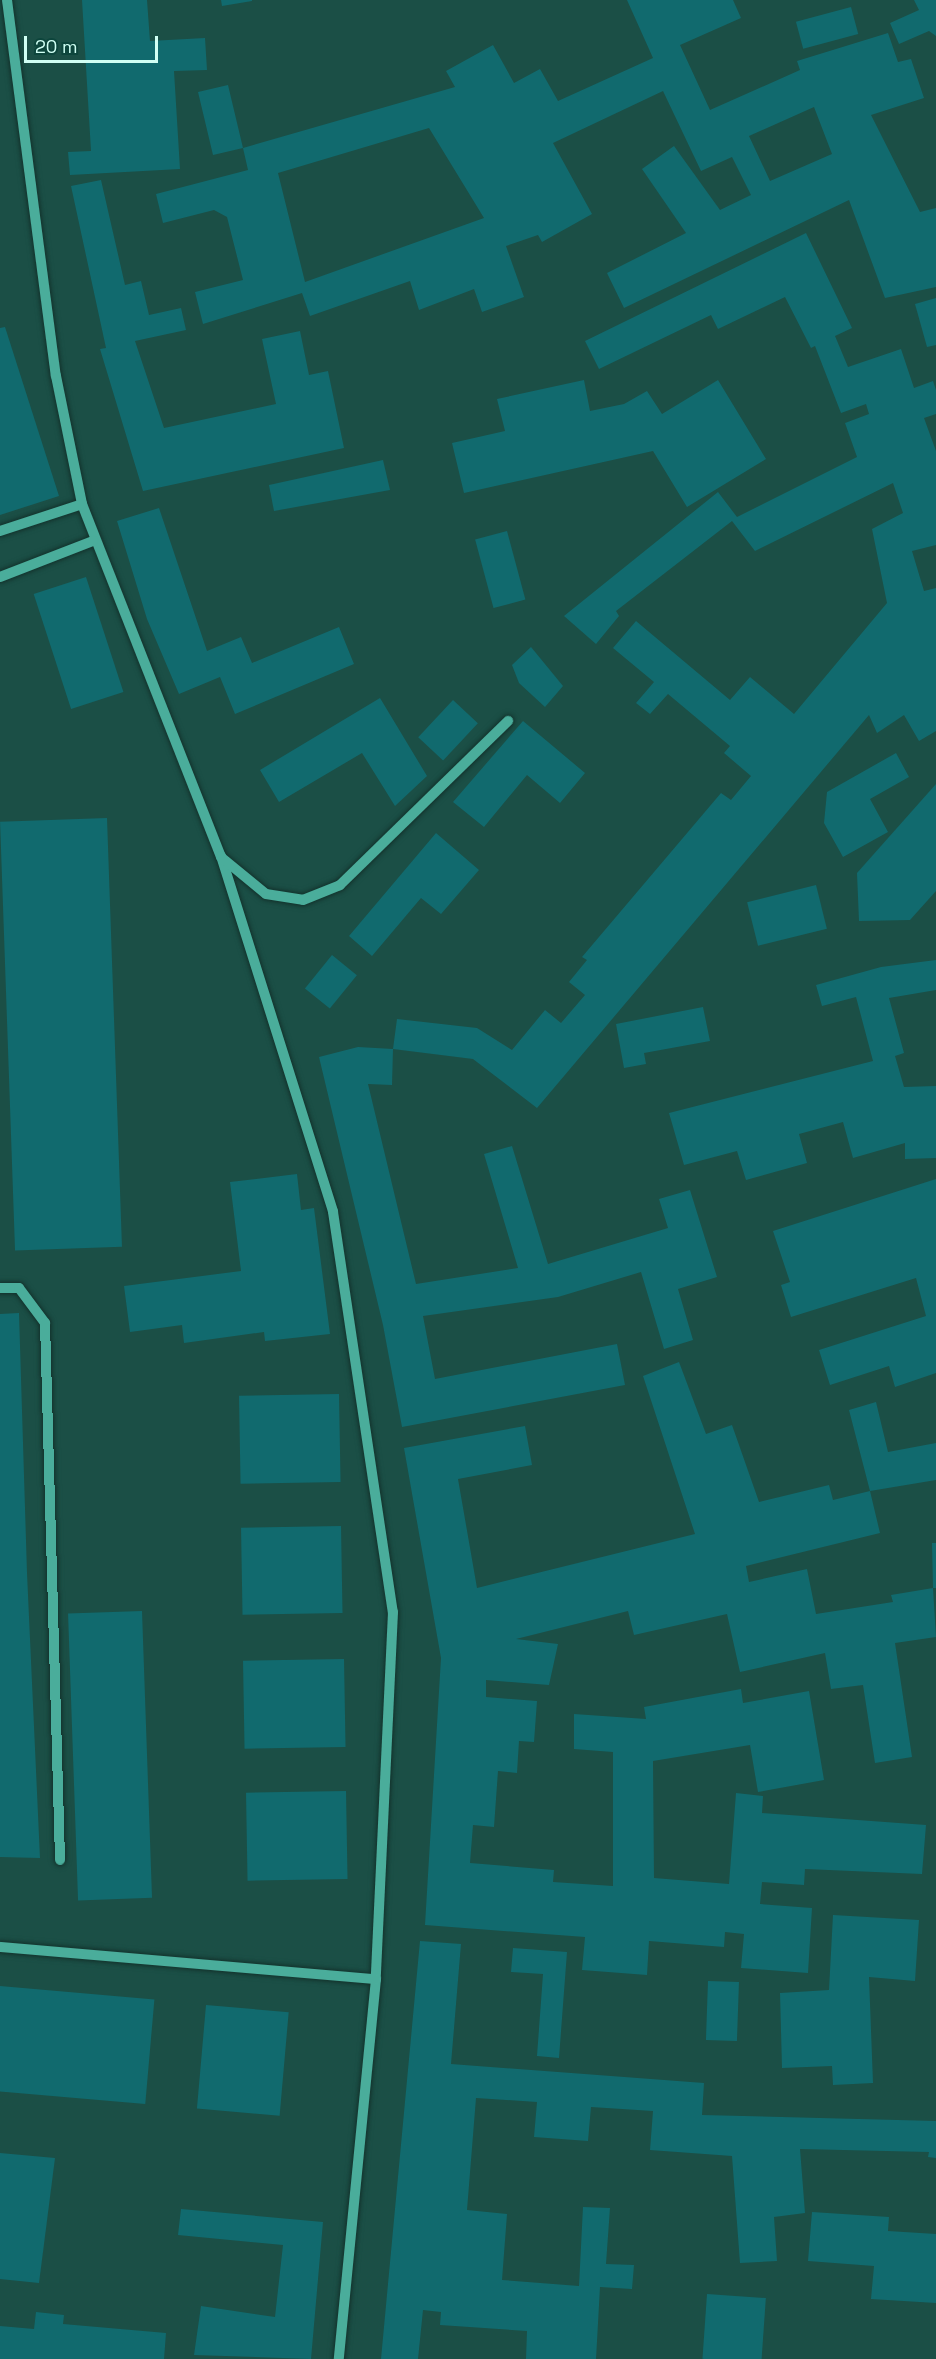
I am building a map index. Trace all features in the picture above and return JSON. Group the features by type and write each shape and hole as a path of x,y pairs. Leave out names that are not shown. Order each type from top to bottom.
{"lane":[{"path":"7,0 56,376 82,504 93,541 221,856 333,1212 393,1612 376,1979 339,2359"},
{"path":"0,531 82,504"},
{"path":"0,577 93,541"},
{"path":"221,856 266,894 303,900 340,885 508,721"},
{"path":"0,1288 19,1288 45,1323 60,1860"},
{"path":"0,1947 376,1979"}],"building":[{"path":"82,0 147,0 150,41 205,38 207,70 174,71 180,169 70,175 68,152 91,151"},
{"path":"221,0 252,0 252,1 222,6"},
{"path":"627,0 733,0 741,18 680,45 710,110 800,70 797,61 888,33 898,62 911,59 924,98 871,115 920,212 936,208 936,287 885,298 849,200 624,308 607,273 686,233 642,169 674,146 720,210 751,195 732,157 701,171 663,91 553,143 592,214 542,242 538,235 506,246 524,297 482,312 474,289 419,310 410,281 310,316 302,293 203,324 195,292 243,280 227,217 214,210 163,223 156,194 248,170 243,148 455,87 446,71 493,45 514,83 540,69 558,101 653,58","holes":["814,107 832,154 770,181 749,136","429,128 484,218 305,282 278,173"]},
{"path":"914,0 936,0 936,36 929,31 899,44 890,23 919,10"},
{"path":"851,7 858,34 803,49 796,22"},
{"path":"228,85 243,148 213,155 198,92"},
{"path":"101,180 125,285 141,281 149,315 181,308 186,330 135,341 164,428 276,404 262,339 300,331 309,375 328,371 344,448 143,491 100,349 106,348 71,186"},
{"path":"806,233 852,328 835,336 848,367 901,349 914,388 933,381 936,390 936,414 924,418 936,451 936,545 912,551 924,591 936,588 936,731 919,741 904,715 877,733 869,715 537,1108 473,1059 393,1049 397,1019 477,1028 512,1050 545,1010 561,1023 585,995 569,982 587,960 582,957 721,793 731,800 751,776 724,753 730,746 668,694 650,714 636,703 654,682 613,648 636,621 730,700 750,677 794,714 887,603 872,529 903,513 893,483 755,551 732,521 616,611 619,616 596,644 564,616 718,492 737,517 857,457 845,423 869,414 866,404 841,413 815,346 811,348 785,297 718,329 711,315 599,369 585,341"},
{"path":"936,298 936,345 927,347 915,304"},
{"path":"5,327 59,496 0,515 0,328"},
{"path":"584,380 590,411 624,404 647,391 662,414 718,380 766,459 687,507 653,451 464,493 452,443 505,431 497,399"},
{"path":"383,460 390,490 274,511 269,485"},
{"path":"159,508 207,651 241,637 252,663 339,627 354,664 235,714 220,677 179,694 147,619 117,521"},
{"path":"507,531 525,600 494,608 475,540"},
{"path":"86,577 123,692 71,709 34,594"},
{"path":"531,647 563,686 545,707 519,683 512,665"},
{"path":"380,698 427,776 395,806 362,753 279,802 260,770"},
{"path":"453,700 478,723 443,760 418,737"},
{"path":"523,721 585,773 560,803 527,775 484,827 453,802"},
{"path":"896,753 909,777 870,799 888,832 843,857 824,823 827,792"},
{"path":"936,784 936,891 910,920 859,921 857,873"},
{"path":"107,818 122,1247 15,1250 0,822"},
{"path":"436,833 479,870 441,914 421,898 372,956 349,936"},
{"path":"816,885 827,929 758,946 747,902"},
{"path":"332,955 357,975 330,1009 305,988"},
{"path":"936,960 936,990 889,998 904,1053 895,1056 904,1087 936,1086 936,1158 905,1159 905,1143 853,1158 843,1122 799,1134 807,1163 746,1180 737,1151 684,1165 669,1113 873,1061 856,997 822,1006 816,985 881,967"},
{"path":"703,1007 710,1041 644,1053 646,1064 624,1068 616,1024"},
{"path":"358,1047 393,1049 392,1085 368,1084 416,1284 518,1268 484,1154 512,1146 548,1264 668,1228 659,1199 690,1190 717,1277 678,1289 693,1340 664,1349 641,1272 558,1297 423,1316 435,1379 617,1344 625,1385 402,1427 383,1325 319,1057"},
{"path":"297,1174 301,1210 314,1208 330,1334 265,1341 264,1332 184,1343 182,1325 130,1332 124,1286 241,1271 230,1182"},
{"path":"936,1179 936,1373 895,1387 889,1366 830,1385 819,1350 926,1316 916,1278 791,1317 781,1285 790,1282 773,1231"},
{"path":"19,1313 27,1573 40,1858 0,1857 0,1314"},
{"path":"679,1362 706,1434 732,1425 759,1502 829,1485 833,1500 870,1491 880,1533 746,1566 749,1582 807,1569 816,1614 893,1602 891,1595 933,1588 936,1637 895,1643 912,1757 875,1763 863,1685 831,1689 825,1653 740,1672 727,1614 634,1635 628,1611 516,1639 558,1644 549,1685 486,1680 486,1697 537,1701 534,1742 519,1741 517,1773 498,1771 494,1827 473,1825 470,1863 554,1870 553,1882 613,1886 613,1752 574,1749 574,1714 646,1719 644,1707 741,1689 743,1703 809,1691 824,1780 758,1792 750,1745 653,1761 654,1878 729,1884 736,1793 763,1796 762,1813 926,1825 922,1874 805,1869 804,1885 762,1882 760,1904 812,1908 808,1973 741,1968 744,1934 725,1932 724,1947 649,1941 647,1975 582,1970 585,1937 425,1925 441,1658 404,1448 525,1426 532,1465 458,1479 477,1588 695,1534 643,1376"},
{"path":"339,1394 341,1482 241,1484 239,1396"},
{"path":"876,1402 888,1452 936,1443 936,1480 870,1491 849,1410"},
{"path":"341,1526 343,1613 243,1615 241,1528"},
{"path":"932,1543 936,1543 936,1588 933,1588"},
{"path":"142,1611 152,1898 78,1900 68,1614"},
{"path":"344,1659 346,1747 245,1749 243,1661"},
{"path":"346,1791 348,1879 248,1881 246,1793"},
{"path":"833,1915 919,1920 915,1981 869,1977 873,2083 833,2085 832,2066 782,2068 780,1993 829,1990"},
{"path":"420,1941 461,1944 451,2064 704,2083 702,2115 936,2121 936,2158 928,2157 929,2152 800,2149 805,2213 774,2217 777,2261 740,2263 732,2156 650,2150 653,2111 591,2107 588,2141 534,2137 537,2102 476,2098 467,2210 507,2214 502,2280 579,2286 583,2207 610,2208 606,2264 634,2265 632,2289 600,2287 596,2359 526,2359 527,2331 440,2325 441,2312 423,2310 418,2359 381,2359"},
{"path":"513,1948 567,1952 559,2058 537,2056 543,1974 511,1972"},
{"path":"708,1981 739,1982 737,2041 706,2040"},
{"path":"0,1986 154,2000 145,2104 0,2091"},
{"path":"206,2005 289,2012 280,2116 197,2109"},
{"path":"0,2153 55,2158 39,2283 0,2279"},
{"path":"181,2209 323,2222 311,2359 194,2355 201,2306 275,2317 283,2245 178,2235"},
{"path":"812,2212 889,2217 888,2231 936,2234 936,2303 871,2299 874,2266 808,2261"},
{"path":"707,2294 766,2298 762,2359 702,2359"},
{"path":"36,2312 64,2315 63,2324 166,2333 164,2359 0,2359 0,2326 34,2329"}]}
